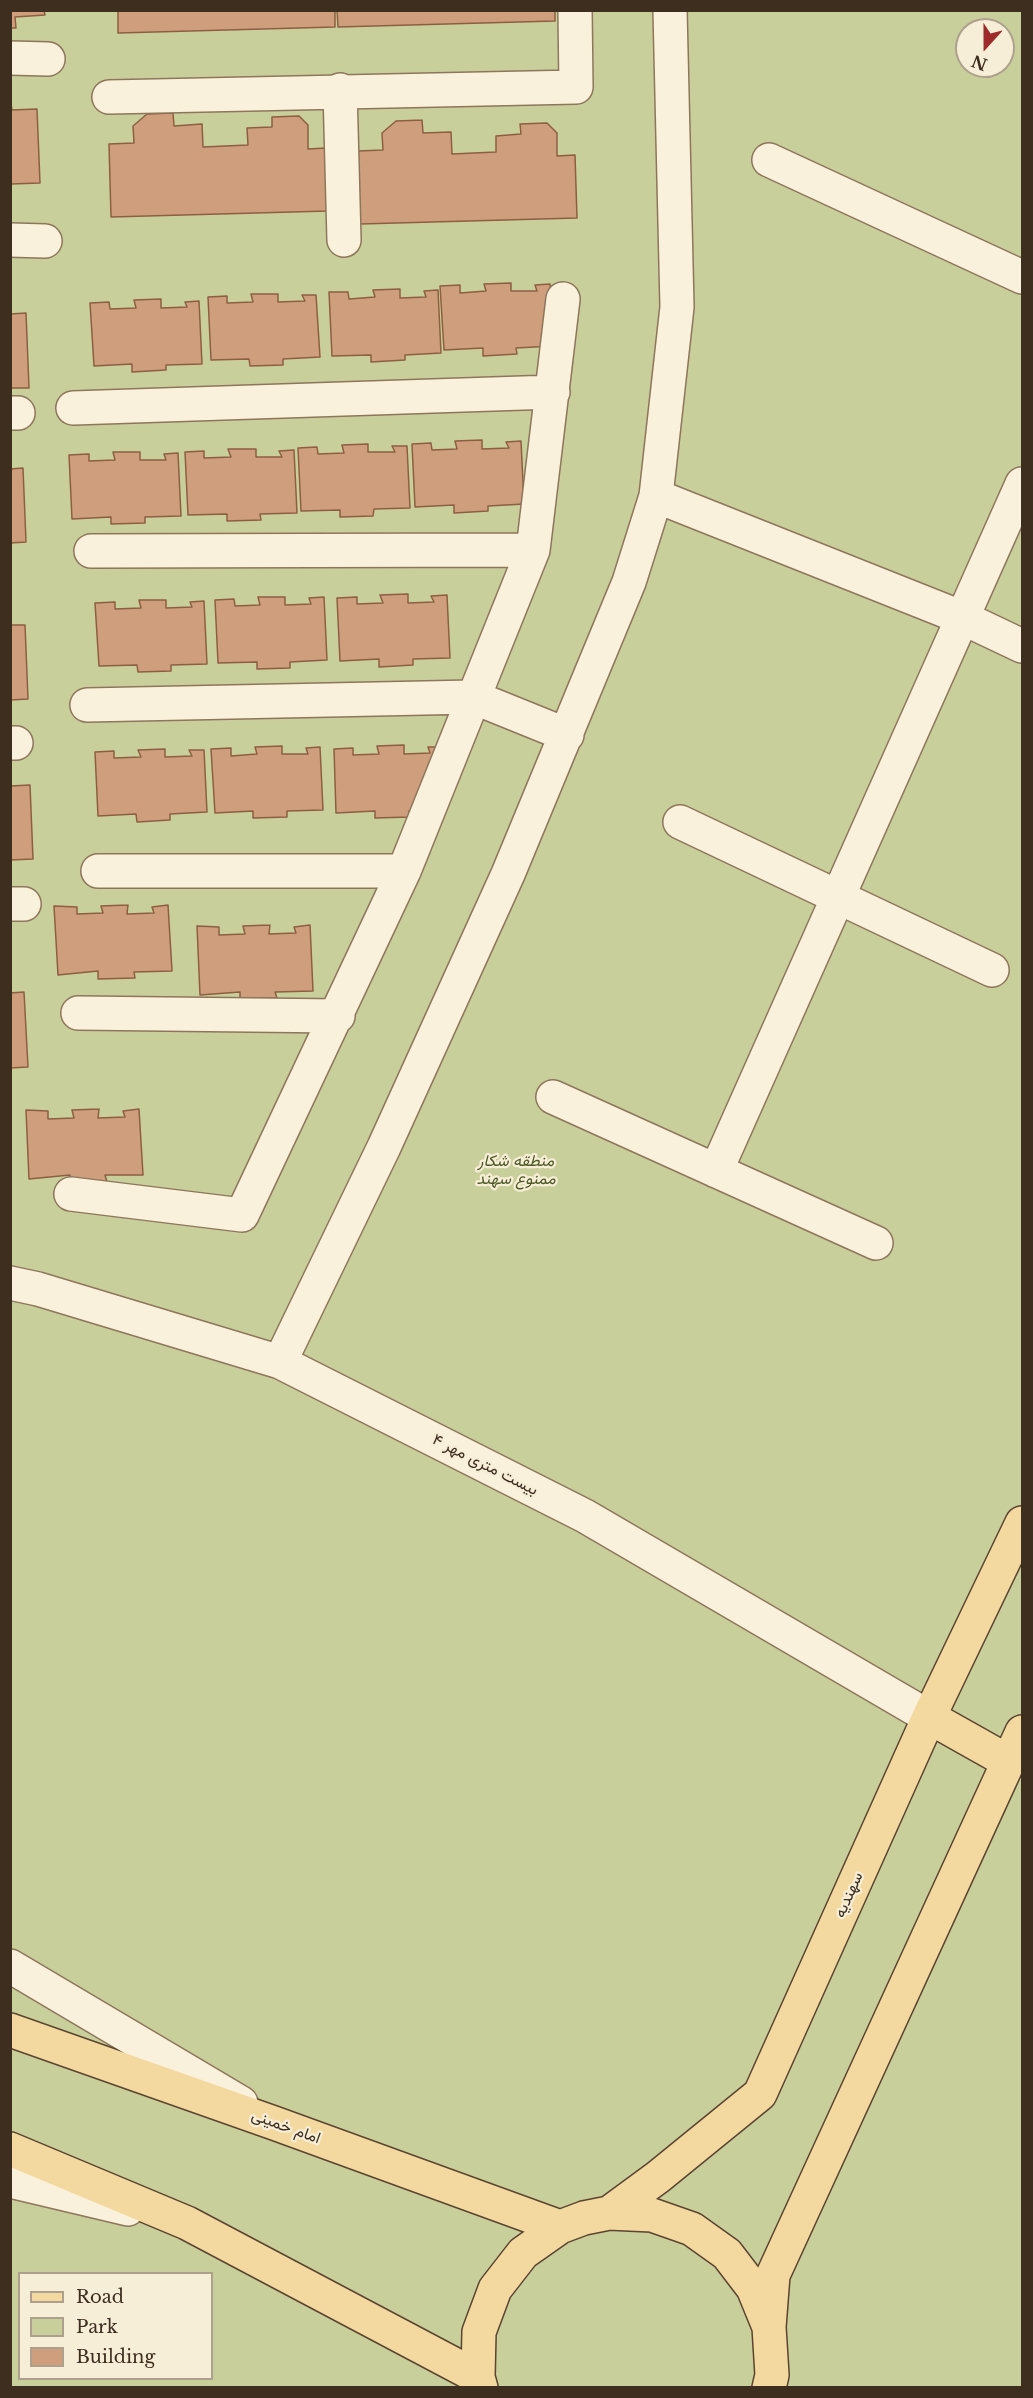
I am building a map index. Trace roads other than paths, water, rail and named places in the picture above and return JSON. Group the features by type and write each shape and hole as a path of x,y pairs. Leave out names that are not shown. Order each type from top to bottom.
{"main road":[{"name":"سهندیه","path":"609,2213 658,2177 759,2094 929,1717 1023,1523"},
{"path":"929,1717 1009,1762"},
{"path":"773,2383 769,2327 773,2275 1023,1732"},
{"name":"امام خمینی","path":"10,2030 274,2122 560,2227"},
{"path":"10,2150 187,2223 479,2382 480,2332 495,2289 523,2253 560,2227 584,2218 609,2213 652,2215 692,2229 727,2254 734,2262 753,2288 769,2327"}],"street":[{"path":"109,97 340,90 576,87 575,10"},
{"path":"280,1362 384,1147 508,874 629,582 656,496 677,307 670,10"},
{"path":"10,58 48,59"},
{"path":"340,90 344,240"},
{"path":"769,160 1023,277"},
{"path":"10,240 45,241"},
{"path":"71,1194 242,1215 338,1016 404,871 534,550 563,299"},
{"path":"73,408 553,392"},
{"path":"717,1171 1023,484"},
{"path":"656,496 963,618 1023,646"},
{"path":"91,550 534,550"},
{"path":"87,705 473,697 567,735"},
{"path":"681,822 992,970"},
{"path":"99,871 404,871"},
{"path":"78,1013 338,1016"},
{"path":"553,1097 876,1243"},
{"name":"بیست متری مهر ۴","path":"10,1282 280,1362 585,1516 929,1717"},
{"path":"10,1966 274,2122"},
{"path":"10,2181 187,2223"}],"park label":[{"name":"منطقه شکار ممنوع سهند","path":"516,1170"}]}
